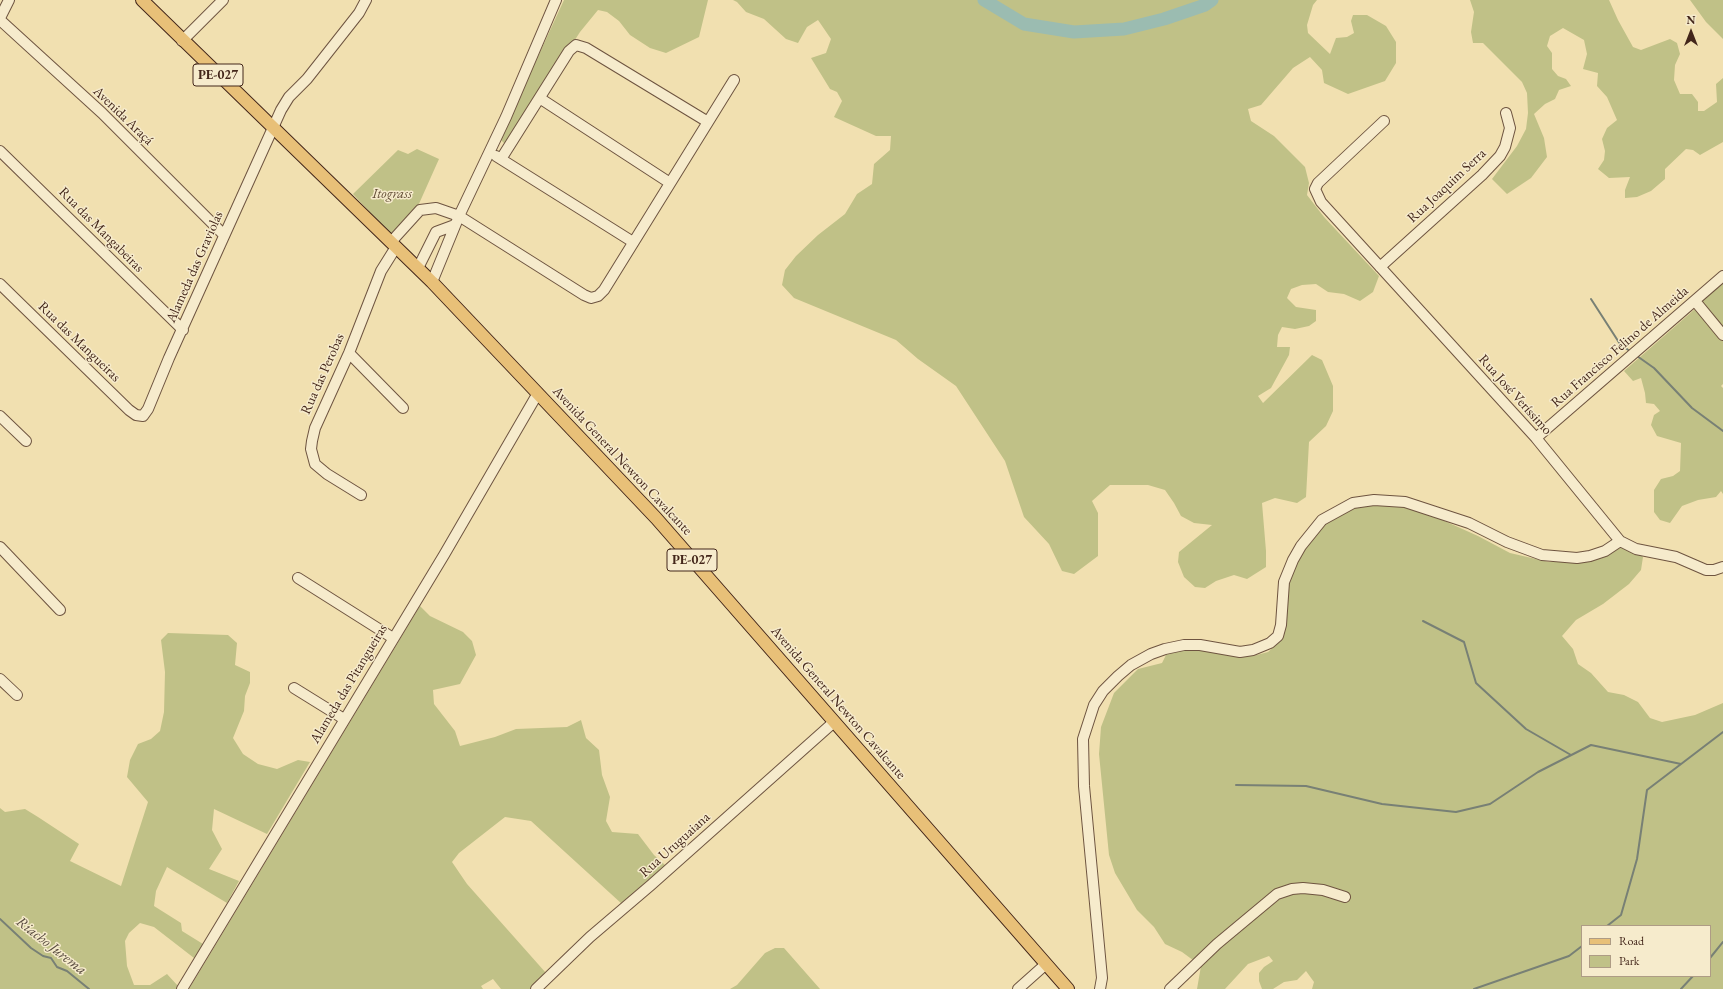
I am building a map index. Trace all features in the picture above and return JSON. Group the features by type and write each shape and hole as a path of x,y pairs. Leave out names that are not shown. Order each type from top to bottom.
{"main road":[{"name":"PE-027","path":"142,0 272,128"},
{"name":"Avenida General Newton Cavalcante","path":"272,128 296,149 432,282 656,518 834,722 976,881 1068,989"}],"street":[{"path":"0,19 9,0"},
{"path":"182,41 223,0"},
{"name":"Alameda das Graviolas","path":"141,416 148,409 224,235 272,128 285,103 315,70 359,13 366,0"},
{"path":"432,282 457,220 490,151 556,0"},
{"name":"Avenida Araçá","path":"0,19 102,113 224,235"},
{"path":"501,160 572,47 580,46 708,122"},
{"path":"457,220 588,297 594,297 602,292 734,80"},
{"path":"540,99 670,183"},
{"name":"Rua Joaquim Serra","path":"1380,266 1482,175 1500,156 1505,147 1510,128 1506,113"},
{"name":"Rua José Veríssimo","path":"1384,121 1321,180 1315,189 1321,202 1536,438 1620,541 1636,549 1685,561 1706,570 1714,570 1723,567"},
{"path":"494,141 507,150"},
{"name":"Rua das Mangabeiras","path":"0,151 183,330"},
{"path":"490,151 501,160 633,242"},
{"name":"Rua das Perobas","path":"362,494 319,468 315,464 311,449 315,428 349,353 381,271 393,245 415,214 424,208 436,208 457,220"},
{"path":"418,268 436,232 457,220"},
{"name":"Rua Francisco Felino de Almeida","path":"1536,438 1723,276"},
{"name":"Rua das Mangueiras","path":"0,284 129,410 141,416"},
{"path":"1695,301 1723,335"},
{"path":"349,353 403,408"},
{"name":"Alameda das Pitangueiras","path":"182,989 444,555 538,393"},
{"path":"0,416 26,441"},
{"path":"1100,989 1102,978 1084,786 1083,739 1094,705 1103,691 1118,676 1144,658 1165,649 1184,645 1200,645 1240,652 1253,650 1270,643 1278,636 1281,625 1284,582 1293,560 1301,546 1322,520 1353,503 1374,500 1405,502 1437,511 1468,523 1512,544 1542,555 1577,558 1590,556 1605,551 1620,541"},
{"path":"0,547 60,610"},
{"path":"298,578 393,638"},
{"path":"0,679 17,695"},
{"path":"294,688 344,719"},
{"name":"Rua Uruguaiana","path":"536,989 590,938 834,722"},
{"path":"1170,989 1231,931 1277,894 1292,889 1303,888 1323,890 1345,897"},
{"path":"1018,989 1046,964"}],"green space":[{"path":"564,0 708,0 699,37 666,53 650,48 630,35 619,21 607,12 598,10 580,32 508,144 505,144 500,139"},
{"path":"733,0 1317,0 1313,5 1307,25 1308,33 1330,54 1336,38 1347,37 1354,33 1351,21 1353,15 1367,15 1386,26 1396,42 1396,63 1385,81 1348,94 1324,83 1322,70 1310,57 1293,68 1261,105 1248,109 1251,121 1274,136 1305,167 1309,183 1307,195 1324,217 1379,276 1373,292 1360,301 1344,294 1328,292 1316,284 1302,285 1291,289 1287,298 1296,307 1316,310 1316,321 1309,326 1295,329 1282,327 1278,335 1277,347 1290,347 1289,355 1271,388 1258,396 1263,403 1312,355 1322,360 1333,386 1333,411 1326,426 1309,442 1306,497 1297,503 1275,498 1262,503 1266,567 1247,579 1234,575 1216,581 1205,588 1195,587 1184,577 1178,562 1179,552 1212,525 1194,523 1181,516 1165,490 1148,485 1110,485 1092,501 1098,513 1098,556 1074,574 1062,571 1049,544 1024,517 1005,461 956,386 918,359 896,340 794,298 782,285 785,270 796,256 818,235 845,214 857,194 872,184 874,164 890,150 891,136 876,136 834,117 842,101 837,92 830,89 811,58 826,53 831,39 818,20 807,27 798,43 786,39 764,19 746,12 737,2"},
{"path":"1470,0 1609,0 1633,47 1641,50 1670,39 1677,43 1680,54 1675,65 1674,80 1680,94 1692,94 1698,102 1698,111 1704,111 1717,102 1716,84 1723,78 1723,142 1700,155 1693,150 1686,149 1665,169 1665,179 1651,191 1637,197 1625,198 1625,190 1630,177 1609,178 1598,169 1604,160 1605,151 1602,139 1607,128 1617,120 1607,97 1597,86 1598,73 1583,69 1587,54 1584,40 1563,28 1550,36 1547,46 1552,53 1552,69 1558,76 1566,79 1571,86 1559,90 1555,99 1545,104 1534,114 1544,138 1547,157 1531,178 1507,194 1492,179 1517,146 1526,129 1528,113 1527,93 1522,82 1483,43 1473,43 1471,32 1474,12"},
{"path":"1690,0 1723,0 1723,39 1706,22"},
{"name":"Itograss","path":"417,149 439,159 418,206 391,235 353,194 398,150 408,154"},
{"path":"1723,279 1723,384 1721,386 1723,388 1723,494 1721,491 1716,497 1698,500 1682,506 1670,523 1660,520 1654,512 1654,490 1661,479 1673,476 1680,471 1681,443 1657,436 1651,425 1654,415 1660,411 1654,404 1646,403 1641,378 1633,381 1624,371 1695,309 1704,297"},
{"path":"1375,504 1395,505 1418,509 1478,536 1510,553 1549,562 1576,562 1602,558 1622,547 1628,548 1633,553 1640,554 1643,557 1641,570 1629,584 1603,604 1576,620 1562,636 1573,649 1578,664 1591,673 1608,692 1624,695 1638,702 1650,718 1662,722 1695,715 1723,703 1723,989 1312,989 1314,982 1306,971 1297,980 1284,982 1273,989 1262,989 1259,981 1259,973 1264,967 1273,961 1269,956 1248,964 1225,989 1197,989 1201,966 1182,952 1165,944 1154,927 1137,910 1115,873 1109,855 1099,754 1101,727 1114,693 1138,669 1162,663 1167,653 1192,649 1240,656 1253,656 1268,652 1276,645 1282,636 1286,586 1305,546 1319,529 1337,515 1355,508"},
{"path":"420,606 430,616 463,632 472,641 476,655 460,684 433,690 434,704 455,731 460,746 495,737 516,729 567,727 581,720 586,738 599,750 602,775 610,797 606,821 612,832 638,834 654,855 665,865 622,904 531,821 505,817 459,853 452,862 467,884 546,973 532,989 501,989 493,979 481,986 483,989 189,989"},
{"path":"168,633 228,635 237,643 235,665 250,672 250,683 245,696 244,711 233,738 243,754 258,764 277,769 298,760 310,762 267,834 214,809 212,830 222,849 209,869 239,881 227,903 167,867 156,891 154,906 181,923 182,931 203,944 194,958 154,927 140,923 129,933 125,941 127,966 134,985 150,985 167,974 178,986 183,989 0,989 0,808 5,812 25,809 38,817 79,844 70,861 121,886 148,802 127,777 130,760 138,744 151,739 160,731 164,712 165,672 161,640"},
{"path":"775,948 784,948 820,989 730,989 737,985 765,953"}],"waterway":[{"path":"984,0 1024,24 1074,32 1124,29 1164,19 1205,5 1212,0"},
{"path":"1591,299 1620,344 1631,352"},
{"path":"1637,356 1654,368 1692,408 1723,431"},
{"path":"1423,621 1464,642 1476,683 1526,729 1571,755"},
{"path":"1608,925 1621,915 1637,859 1647,790 1723,732"},
{"path":"1236,785 1306,786 1382,804 1456,812 1490,804 1538,772 1591,745 1681,764"},
{"name":"Riacho Jurema","path":"0,919 31,948 43,956 51,958 57,967 67,971 89,989"},
{"path":"1711,957 1723,942"},
{"path":"1474,989 1569,956 1581,947"},
{"path":"1681,989 1692,977"}]}
